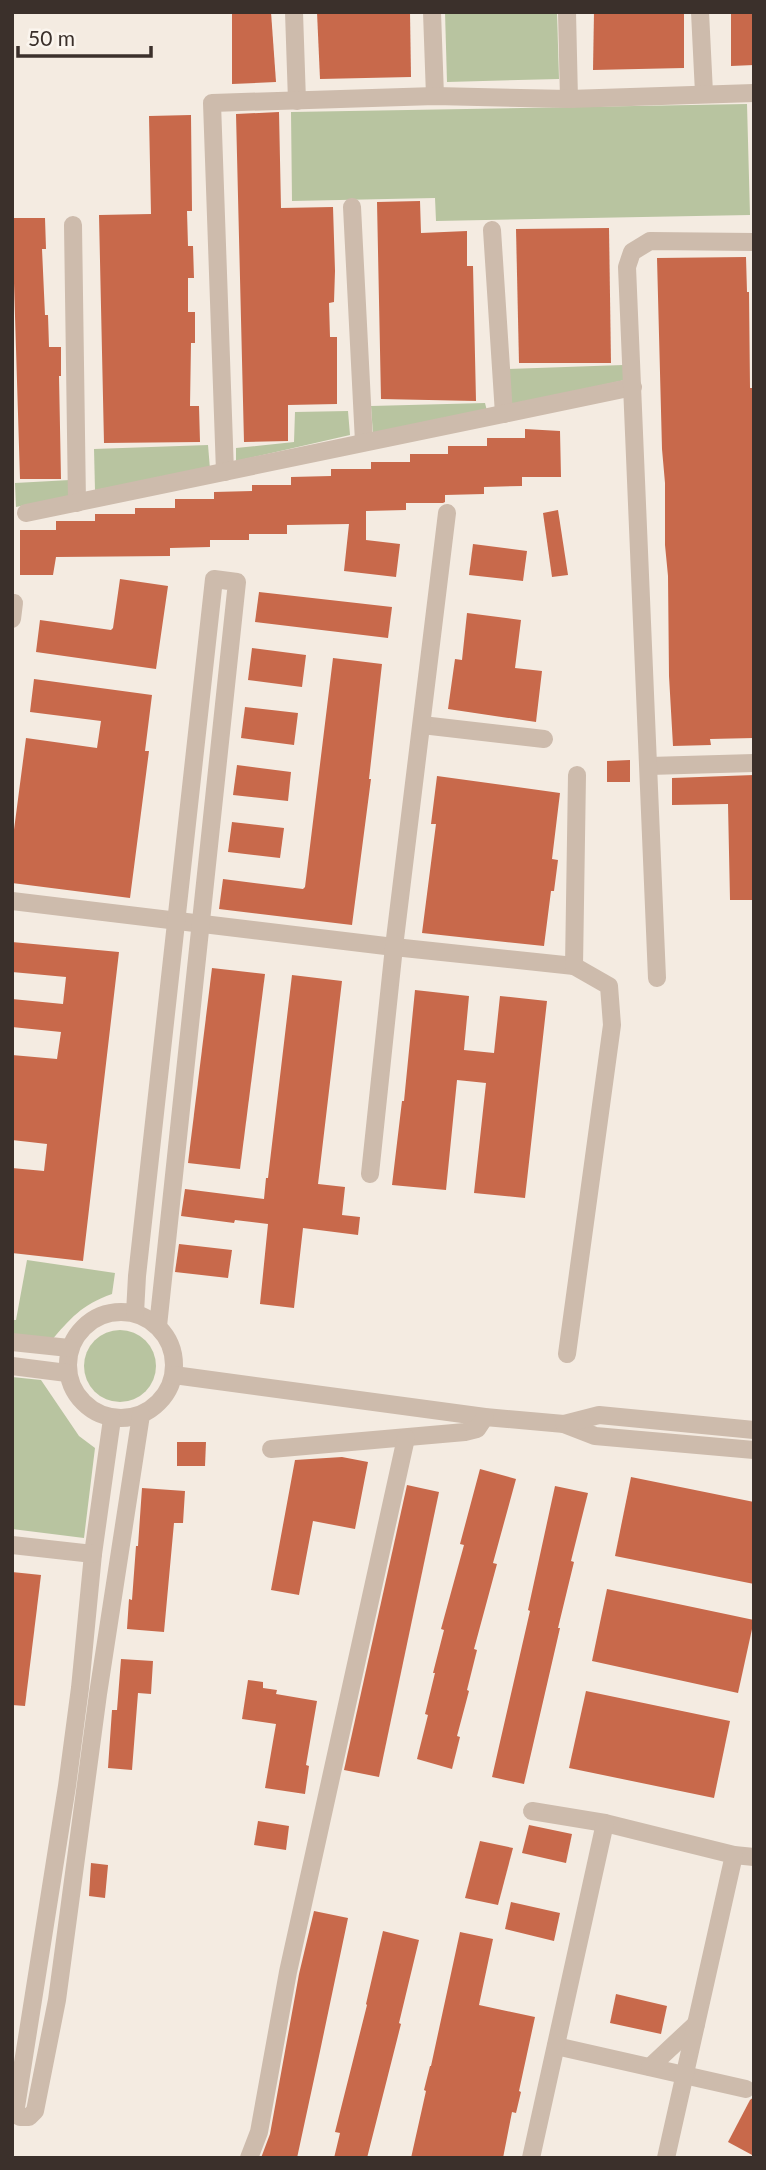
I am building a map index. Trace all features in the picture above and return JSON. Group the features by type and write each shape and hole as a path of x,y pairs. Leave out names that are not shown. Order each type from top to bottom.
{"street":[{"path":"294,12 298,101"},
{"path":"432,12 435,96"},
{"path":"567,12 569,99"},
{"path":"701,12 704,93"},
{"path":"225,472 212,103 435,96 569,99 754,93"},
{"path":"352,207 364,442"},
{"path":"74,225 77,503"},
{"path":"492,230 504,414"},
{"path":"657,978 627,267 632,252 650,241 754,242"},
{"path":"26,513 634,387"},
{"path":"370,1174 394,947 447,513"},
{"path":"135,1313 214,579 237,582 158,1326"},
{"path":"422,725 544,739"},
{"path":"649,766 754,763"},
{"path":"574,966 577,775"},
{"path":"12,901 574,966 609,986 612,1026 566,1354"},
{"path":"107,1313 135,1313 158,1326 169,1340 174,1357 174,1374 168,1391 156,1405 141,1415 112,1419 91,1410 75,1394 67,1373 69,1348 83,1325 107,1313"},
{"path":"12,1342 69,1348"},
{"path":"12,1366 67,1373"},
{"path":"174,1374 485,1417 564,1424 596,1436 754,1450"},
{"path":"112,1419 93,1554 69,1774 19,2045 16,2113 20,2117 29,2117 35,2111 48,2047 141,1415"},
{"path":"564,1424 599,1415 754,1430"},
{"path":"271,1449 465,1432 477,1429 485,1417"},
{"path":"249,2158 259,2132 288,1972 406,1438"},
{"path":"12,1545 93,1554"},
{"path":"532,1811 605,1823 754,1857"},
{"path":"531,2158 605,1823"},
{"path":"666,2158 734,1854"},
{"path":"650,2067 696,2024"},
{"path":"19,2045 48,2047"},
{"path":"556,2046 746,2089"}],"green space":[{"path":"445,12 557,12 559,79 447,82"},
{"path":"747,104 750,215 436,221 435,198 292,201 291,112"},
{"path":"623,365 625,380 512,405 508,369"},
{"path":"485,403 487,411 373,434 371,406"},
{"path":"348,411 350,435 236,461 236,448 294,442 295,412"},
{"path":"208,445 210,469 95,490 94,449"},
{"path":"70,480 73,495 16,507 15,483"},
{"path":"27,1260 115,1273 112,1294 77,1313 50,1342 12,1337 12,1320 16,1320"},
{"path":"120,1330 140,1336 150,1346 156,1366 150,1386 140,1396 120,1402 100,1396 90,1386 84,1366 90,1346 100,1336"},
{"path":"12,1377 41,1380 79,1436 95,1448 84,1538 12,1529"}],"building":[{"path":"232,12 271,12 276,82 232,84"},
{"path":"317,12 410,12 411,77 320,79"},
{"path":"594,12 684,12 684,68 593,70"},
{"path":"731,12 754,12 754,65 731,66"},
{"path":"279,112 281,208 333,207 334,302 329,303 330,337 337,337 337,404 288,405 288,441 244,442 236,114"},
{"path":"191,115 192,211 187,211 188,246 193,246 194,278 188,278 188,312 195,312 195,343 191,343 190,406 199,406 200,442 104,443 99,215 151,214 149,116"},
{"path":"420,201 421,233 467,231 467,266 473,266 476,401 381,399 377,202"},
{"path":"12,218 45,218 46,249 42,249 45,315 48,315 49,347 61,347 61,479 20,479"},
{"path":"609,228 611,363 519,363 516,229"},
{"path":"746,257 754,472 754,738 710,739 711,745 673,746 657,258"},
{"path":"525,429 560,431 561,477 522,477 522,486 484,487 484,494 445,495 443,503 406,503 406,510 366,511 366,540 400,544 396,577 344,571 349,524 287,525 287,534 249,534 249,540 210,540 210,547 170,548 170,556 56,557 53,575 20,575 20,530 56,530 56,521 95,521 95,514 135,514 135,508 175,508 175,499 214,499 214,492 252,491 252,485 291,485 291,477 331,476 331,469 371,469 371,462 410,462 410,454 448,454 448,446 487,446 487,438 525,438"},
{"path":"558,510 568,575 552,577 543,513"},
{"path":"473,544 527,551 523,581 469,575"},
{"path":"120,579 168,586 156,669 36,652 40,620 111,630"},
{"path":"259,592 392,607 388,638 255,622"},
{"path":"467,613 521,620 515,668 542,671 536,722 448,709 455,659 462,660"},
{"path":"252,648 306,655 302,687 248,680"},
{"path":"333,658 382,664 371,779 352,925 219,909 223,879 303,889 305,887"},
{"path":"34,679 152,695 145,751 149,751 130,898 12,883 12,845 26,738 97,748 101,721 30,712"},
{"path":"245,707 298,713 294,745 241,738"},
{"path":"630,760 630,782 607,782 607,761"},
{"path":"237,765 291,772 288,801 233,795"},
{"path":"754,775 754,900 730,900 728,804 672,805 672,778"},
{"path":"437,776 560,793 552,859 558,860 544,946 422,933 436,824 431,824"},
{"path":"232,822 284,828 280,858 228,852"},
{"path":"12,942 119,952 83,1261 12,1253 12,1168 44,1171 47,1144 12,1140 12,1055 57,1059 61,1032 12,1027 12,999 63,1004 66,977 12,972"},
{"path":"212,968 265,974 240,1169 188,1163"},
{"path":"292,975 342,981 318,1184 345,1187 342,1215 360,1217 358,1235 303,1228 294,1308 260,1304 268,1224 235,1220 234,1223 181,1216 185,1189 264,1199"},
{"path":"415,990 469,996 464,1050 494,1053 500,996 547,1001 525,1198 474,1193 486,1083 457,1080 446,1190 392,1185"},
{"path":"179,1244 232,1250 228,1278 175,1272"},
{"path":"177,1442 206,1442 205,1466 177,1466"},
{"path":"342,1457 368,1462 355,1529 313,1521 299,1595 271,1590 295,1460"},
{"path":"480,1469 516,1479 493,1563 497,1564 474,1649 477,1650 452,1769 417,1759 444,1630 441,1629 464,1545 460,1544"},
{"path":"631,1477 754,1502 754,1584 615,1556"},
{"path":"407,1485 439,1492 379,1777 344,1770"},
{"path":"555,1486 588,1493 524,1784 492,1777"},
{"path":"142,1488 185,1491 183,1523 174,1523 164,1632 127,1629 138,1546"},
{"path":"12,1572 41,1575 25,1706 12,1705"},
{"path":"607,1589 754,1620 738,1693 592,1661"},
{"path":"121,1659 153,1661 151,1694 138,1693 132,1770 108,1768 112,1710 117,1710"},
{"path":"248,1680 263,1682 263,1688 277,1690 276,1694 317,1701 306,1765 309,1766 305,1794 265,1788 276,1724 242,1719"},
{"path":"586,1691 730,1721 714,1798 569,1768"},
{"path":"258,1821 289,1826 286,1850 254,1845"},
{"path":"529,1825 572,1834 566,1863 522,1853"},
{"path":"480,1841 513,1848 498,1905 465,1898"},
{"path":"91,1863 108,1865 105,1898 89,1896"},
{"path":"511,1902 560,1913 554,1941 505,1929"},
{"path":"314,1911 348,1918 319,2056 297,2158 261,2158 270,2134 299,1974"},
{"path":"383,1931 419,1940 399,2023 401,2024 367,2158 334,2158 340,2133 335,2132"},
{"path":"460,1932 493,1939 479,2005 535,2017 519,2091 521,2092 516,2113 512,2112 503,2158 411,2158 426,2091 424,2090"},
{"path":"616,1994 667,2006 661,2034 610,2023"},
{"path":"754,2097 754,2156 728,2142"}]}
